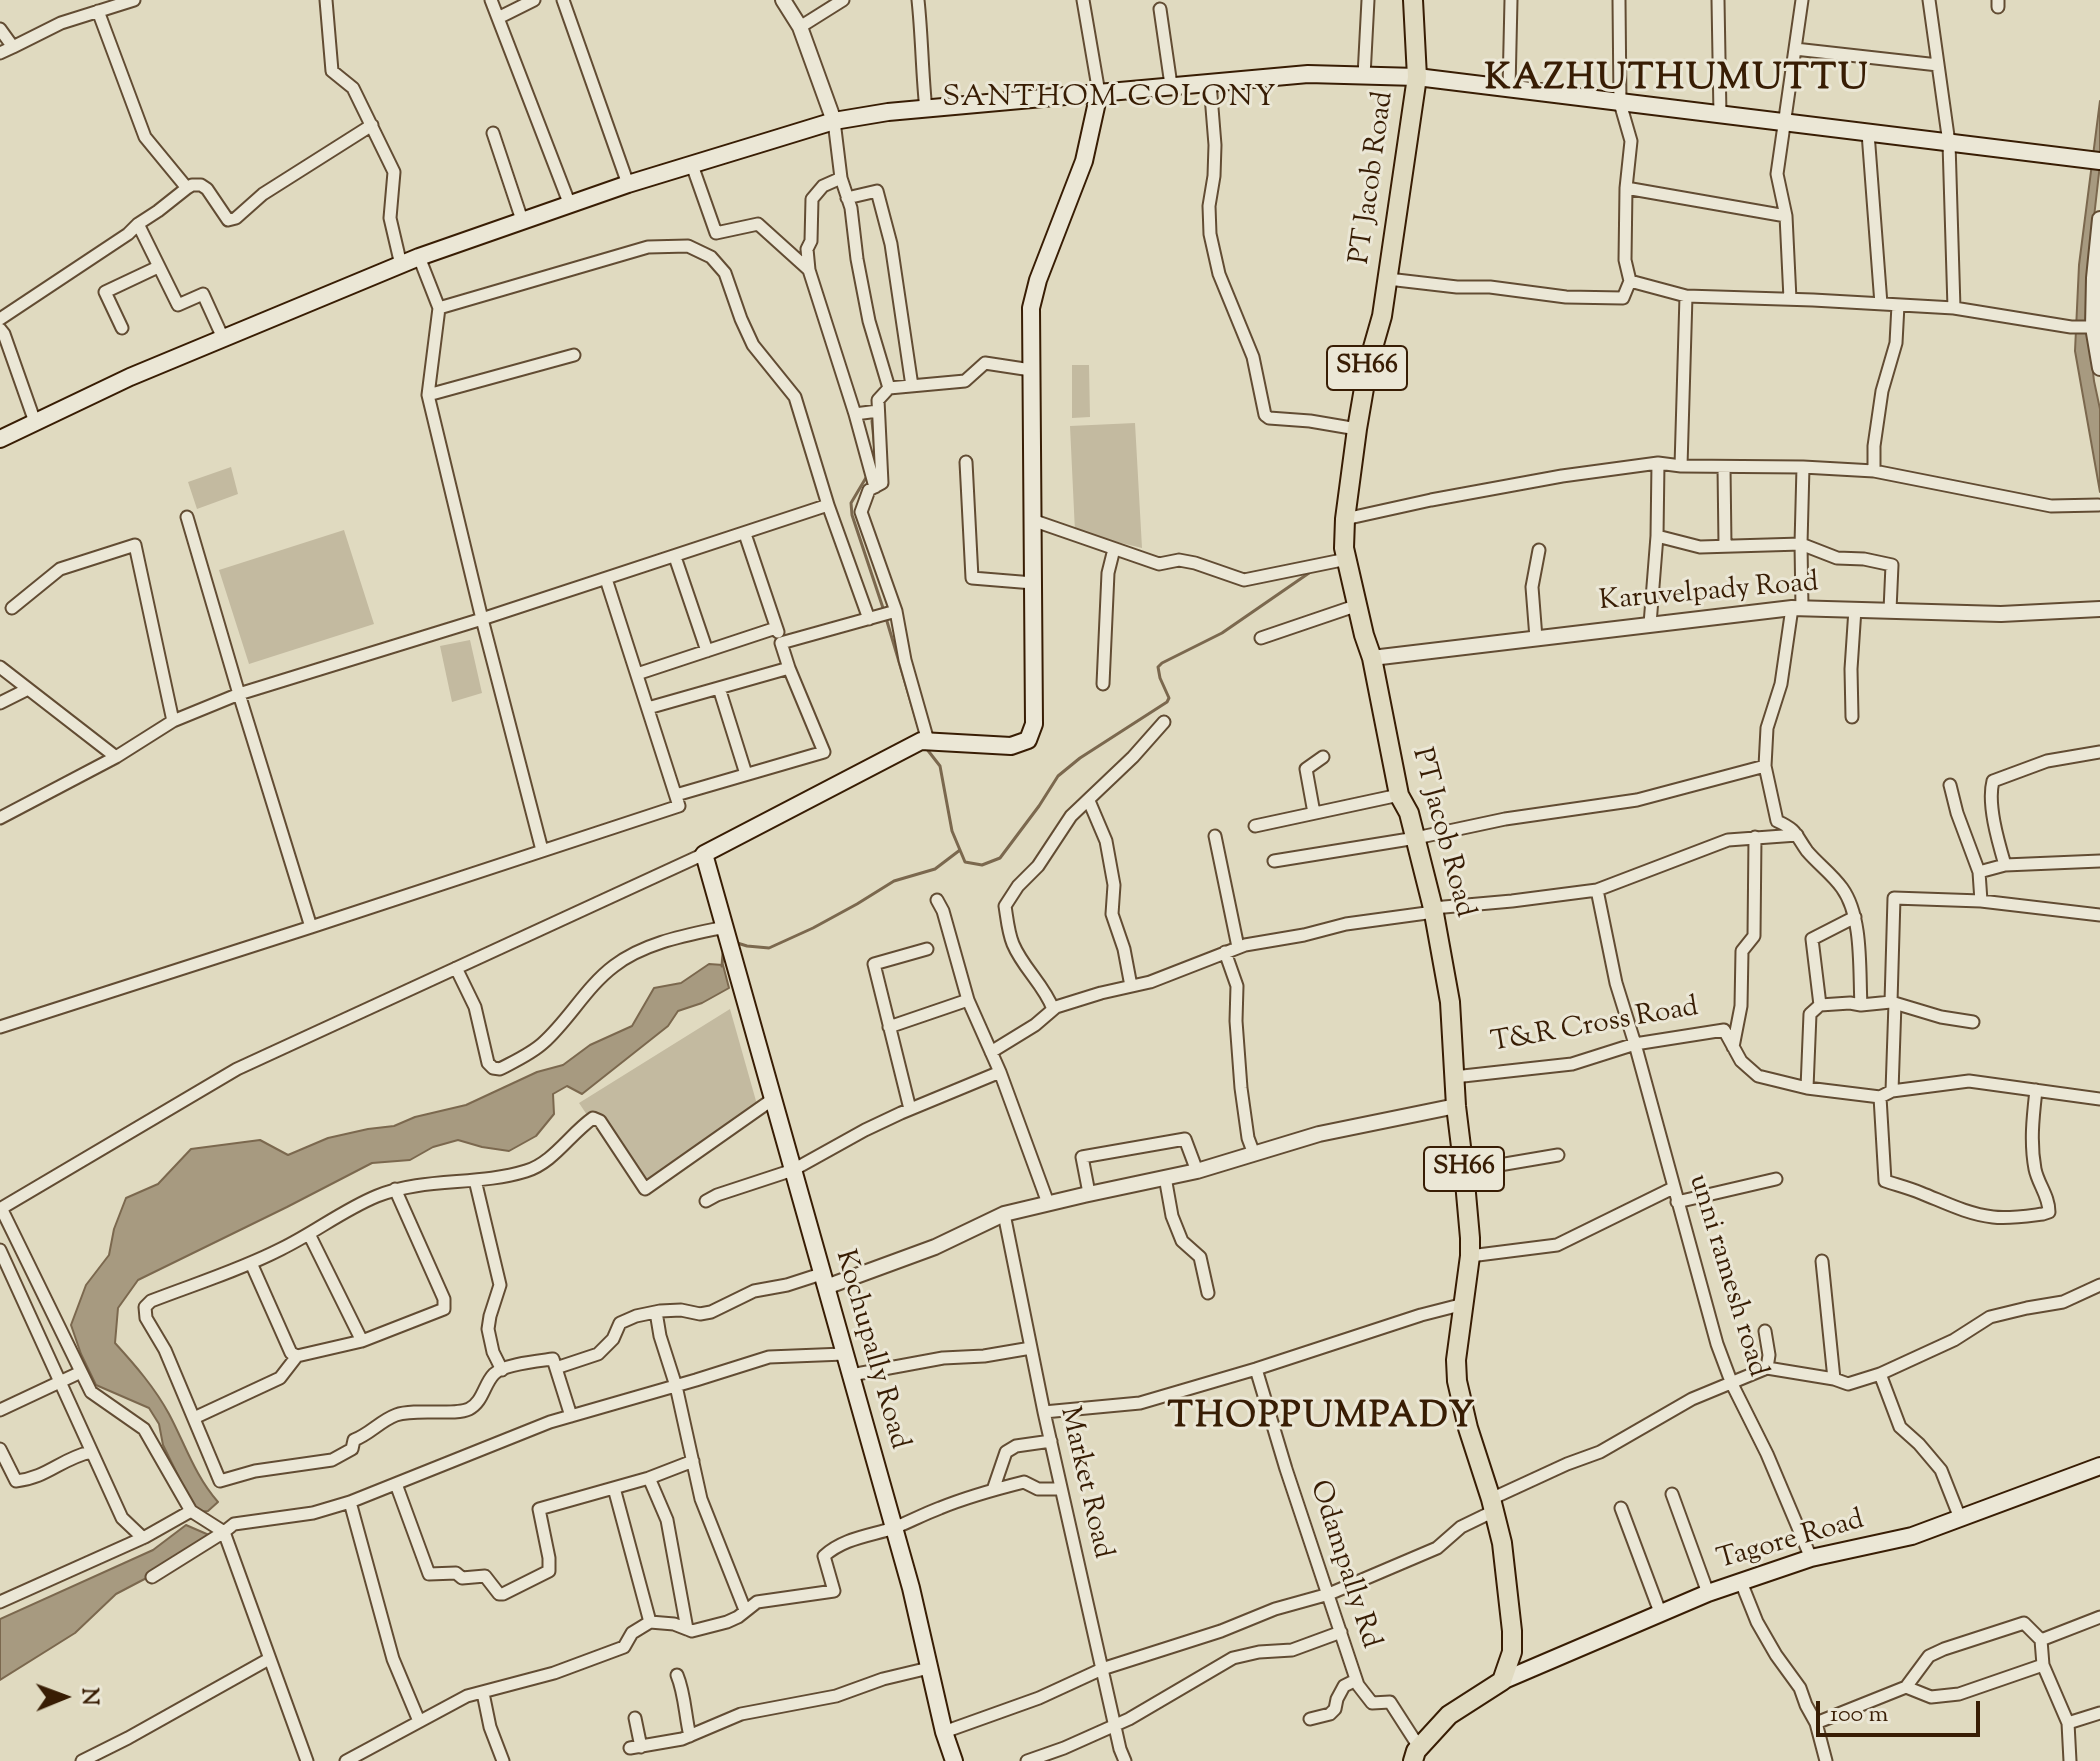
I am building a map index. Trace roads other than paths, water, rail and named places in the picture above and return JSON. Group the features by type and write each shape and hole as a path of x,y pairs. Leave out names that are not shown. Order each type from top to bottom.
{"main road":[{"name":"PT Jacob Road","path":"1413,0 1417,77 1382,316 1368,365 1357,429 1344,548 1372,658 1399,795 1409,813 1433,910 1450,1002 1470,1256 1456,1360 1457,1381 1502,1543 1512,1631 1512,1652 1502,1681"},
{"path":"0,439 130,377 419,257 628,184 834,121 888,112 1308,74 1417,77 2094,161"},
{"path":"725,927 704,854 925,741 1011,746 1028,740 1034,724 1031,308 1038,280 1084,161 1099,93"},
{"name":"Kochupally Road","path":"725,927 911,1588 952,1758"},
{"name":"Tagore Road","path":"1502,1681 1708,1593 1811,1558 1912,1536 2100,1466"},
{"path":"1416,1754 1449,1715 1502,1681"},
{"path":"934,1761 952,1758"}],"street":[{"path":"0,53 61,23 134,0"},
{"path":"341,0 327,4 332,71 353,88 394,172 390,218 401,265"},
{"path":"491,0 570,205"},
{"path":"498,18 534,0"},
{"path":"563,0 628,184"},
{"path":"783,0 800,27 834,121 841,178 851,208 869,321 889,388"},
{"path":"800,27 843,0"},
{"path":"918,0 926,110"},
{"path":"1083,0 1099,93"},
{"path":"1364,76 1368,0"},
{"path":"1509,89 1511,0"},
{"path":"1388,279 1566,297 1623,298 1630,281 1625,260 1626,188 1631,141 1620,103 1619,0"},
{"path":"1718,0 1720,115"},
{"path":"1790,299 1786,216 1777,174 1802,0"},
{"path":"1929,0 1949,143 1954,308"},
{"path":"1160,9 1171,85"},
{"path":"98,11 145,137 187,188"},
{"path":"0,29 13,47"},
{"path":"1795,49 1938,65"},
{"path":"1210,83 1215,145 1209,206 1210,234 1219,274 1253,357 1265,415 1357,429"},
{"path":"0,319 117,242 192,185 207,189 228,220 236,218 263,194 372,125"},
{"path":"493,133 522,220"},
{"path":"1868,133 1881,304"},
{"path":"692,165 716,233 758,224 809,270"},
{"path":"841,178 823,186 812,199 811,241 807,249 809,270 875,487"},
{"path":"1626,188 1786,216"},
{"path":"847,198 877,191 891,244 912,386"},
{"path":"2100,219 2093,327 2100,368"},
{"path":"138,224 178,305 203,294 223,338"},
{"path":"439,308 648,247 688,246 711,257 725,273 753,345 795,397 828,505 869,619"},
{"path":"419,257 439,308 428,395 542,850"},
{"path":"122,328 105,292 158,267"},
{"path":"1630,281 1686,296 1954,308 2071,327 2093,327"},
{"path":"1681,466 1686,296"},
{"path":"1874,471 1874,446 1882,391 1896,343 1898,305"},
{"path":"0,329 35,422"},
{"path":"428,395 574,355"},
{"path":"925,741 896,611 861,512 869,490 882,483 878,400 889,388 965,381 985,363 1031,370"},
{"path":"855,414 878,411"},
{"path":"966,462 972,578 1033,583"},
{"path":"1650,624 1657,536 1658,463"},
{"path":"1345,519 1562,476 1658,463 1874,471 2051,506 2098,505"},
{"path":"1724,467 1725,545"},
{"path":"1803,467 1797,608 1781,684 1767,728 1765,766 1777,821 1792,828 1807,850 1842,888 1855,917 1861,1005"},
{"path":"0,818 116,757 173,721 239,694 482,619 828,505"},
{"path":"187,517 311,927"},
{"path":"1032,520 1159,564 1179,560 1195,563 1244,580 1347,559"},
{"path":"676,795 824,752 789,668 745,534"},
{"path":"1657,536 1700,547 1801,544 1837,558 1864,559 1892,565 1890,610"},
{"path":"12,608 60,569 135,545 173,721"},
{"path":"1103,684 1108,573 1114,549"},
{"path":"1536,638 1532,587 1539,550"},
{"path":"675,557 707,651"},
{"path":"0,1027 679,806 606,579"},
{"path":"1261,638 1358,605"},
{"name":"Karuvelpady Road","path":"1372,658 1797,608 2001,614 2100,609"},
{"path":"1852,717 1855,609"},
{"path":"781,643 896,611"},
{"path":"637,674 776,628"},
{"path":"0,667 116,757"},
{"path":"648,708 789,668"},
{"path":"719,688 746,774"},
{"path":"0,703 28,689"},
{"path":"1053,1009 1049,996 1034,979 1013,944 1005,906 1018,886 1038,866 1071,816 1133,757 1164,722"},
{"path":"2005,865 1994,817 1993,781 2047,761 2100,752"},
{"path":"1314,813 1306,769 1323,757"},
{"path":"1274,861 1416,838 1505,819 1637,800 1765,766"},
{"path":"1950,785 1979,872 1981,901"},
{"path":"1255,826 1399,795"},
{"path":"1089,801 1106,841 1114,885 1112,914 1124,949 1131,986"},
{"path":"991,1052 1035,1025 1053,1009 1101,993 1150,982 1238,947 1264,940 1433,910 1597,890 1728,840 1797,835"},
{"path":"1215,836 1238,947"},
{"path":"1733,1047 1741,1006 1742,951 1754,936 1755,837"},
{"path":"307,1761 221,1531 195,1514 144,1429 91,1392 0,1209 237,1069 704,854"},
{"path":"1979,872 2005,865 2100,861"},
{"name":"unni ramesh road","path":"1597,890 1616,983 1717,1344 1811,1558"},
{"path":"1892,1091 1894,898 1981,901 2100,915"},
{"path":"937,900 943,911 968,1000 1000,1072 1048,1203"},
{"path":"1820,1005 1812,939 1855,917"},
{"path":"456,968 475,1007 488,1063 500,1069 542,1044 602,976 621,961 663,943 725,927"},
{"path":"910,1109 874,964 927,949"},
{"path":"1225,952 1237,986 1241,1088 1248,1138 1254,1154"},
{"path":"889,1027 968,1000"},
{"path":"1807,1088 1810,1014 1820,1005 1893,1003 1941,1017 1973,1022"},
{"name":"T&R Cross Road","path":"1454,1077 1572,1064 1635,1044 1724,1030 1741,1061 1758,1076 1807,1088 1880,1097"},
{"path":"706,1201 793,1170 865,1130 1000,1072"},
{"path":"2036,1090 2031,1132 2038,1182 2045,1192 2049,1212 1993,1217 1946,1204 1885,1181 1880,1097 1892,1091 1969,1081 2036,1090 2100,1099"},
{"path":"571,1416 553,1359 514,1366 495,1373 475,1404 467,1410 396,1415 376,1426 368,1435 354,1440 352,1449 332,1460 255,1471 220,1481 165,1350 146,1318 145,1307 151,1301 251,1263 309,1234 356,1205 402,1186 475,1180 528,1171 544,1162 593,1118 600,1121 645,1189 773,1099"},
{"path":"556,1368 598,1354 613,1339 620,1323 636,1316 681,1310 700,1314 711,1312 754,1291 824,1281 935,1247 1004,1214 1197,1171 1319,1134 1456,1106"},
{"path":"1089,1193 1082,1157 1185,1139 1197,1171"},
{"path":"1464,1171 1558,1155"},
{"path":"1165,1177 1172,1216 1182,1241 1200,1257 1208,1293"},
{"path":"1677,1202 1776,1179"},
{"path":"475,1180 500,1285 488,1329 493,1352 502,1370"},
{"path":"1470,1256 1557,1245 1673,1188"},
{"path":"194,1418 280,1378 297,1356 362,1341 444,1309 444,1299 395,1189"},
{"name":"Market Road","path":"1004,1214 1061,1489 1114,1725 1125,1761"},
{"path":"309,1234 362,1341"},
{"path":"0,1242 14,1237"},
{"path":"0,1250 122,1518 143,1538"},
{"path":"1822,1261 1834,1379"},
{"path":"251,1263 287,1346 297,1356"},
{"path":"944,1732 1039,1698 1102,1669 1221,1631 1275,1609 1329,1594 1437,1548 1492,1505 1567,1464 1600,1452 1692,1399 1767,1368 1848,1384 1880,1374 1954,1340 1990,1317 2063,1302 2100,1285"},
{"path":"1044,1412 1140,1403 1464,1304"},
{"path":"656,1312 701,1499 745,1610"},
{"path":"1765,1331 1769,1355 1767,1368"},
{"path":"851,1375 943,1358 984,1356 1031,1348"},
{"path":"152,1577 234,1524 313,1513 350,1502 550,1422 769,1357 844,1354"},
{"name":"Odampally Rd","path":"1256,1369 1356,1680 1372,1703 1390,1702 1416,1754"},
{"path":"0,1410 81,1372"},
{"path":"1880,1374 1900,1427 1941,1470 1960,1518"},
{"path":"993,1490 1006,1452 1016,1446 1051,1441"},
{"path":"0,1449 16,1481 34,1479 79,1455 91,1452"},
{"path":"396,1484 429,1574 456,1573 462,1578 485,1576 499,1594 503,1594 549,1571 539,1509 649,1478 693,1461"},
{"path":"649,1478 667,1520 687,1629"},
{"path":"346,1761 467,1696 554,1673 624,1647 632,1633 650,1622 663,1622 692,1631 727,1622 757,1602 834,1591 824,1556 847,1542 893,1528 940,1507 1024,1482 1038,1489 1061,1489"},
{"path":"614,1488 650,1622"},
{"path":"1672,1494 1708,1593"},
{"path":"350,1502 393,1659 419,1721"},
{"path":"1621,1508 1660,1612"},
{"path":"0,1602 195,1514"},
{"path":"1741,1582 1757,1622 1800,1688 1816,1723 1826,1761"},
{"path":"2041,1640 2100,1617"},
{"path":"1816,1723 1906,1687 1929,1656 2024,1623 2041,1640 2043,1665 2068,1723 2070,1761"},
{"path":"1027,1761 1064,1748 1152,1707 1233,1658 1259,1652 1292,1650 1341,1632"},
{"path":"82,1761 269,1659"},
{"path":"1906,1687 1931,1697 1959,1694 2043,1665"},
{"path":"635,1718 636,1748 664,1744 741,1714 836,1696 883,1679 929,1668"},
{"path":"677,1675 690,1736"},
{"path":"1310,1719 1330,1714 1344,1686 1356,1680"},
{"path":"483,1693 490,1727 503,1761"},
{"path":"2068,1723 2100,1713"}],"waterway":[{"path":"872,421 876,459"},
{"path":"867,476 851,503 852,515 884,611"},
{"path":"926,748 940,766 952,831 965,862 982,865 1000,858 1058,776 1080,758 1167,702 1169,698 1158,667 1162,663 1222,633 1309,573"},
{"path":"886,618 919,729"},
{"path":"734,942 769,948 813,928 894,881 935,869 960,850"},
{"path":"722,966 726,950"}],"district":[{"name":"KAZHUTHUMUTTU","path":"1677,82"},
{"name":"SANTHOM COLONY","path":"1110,100"},
{"name":"THOPPUMPADY","path":"1322,1420"}]}
